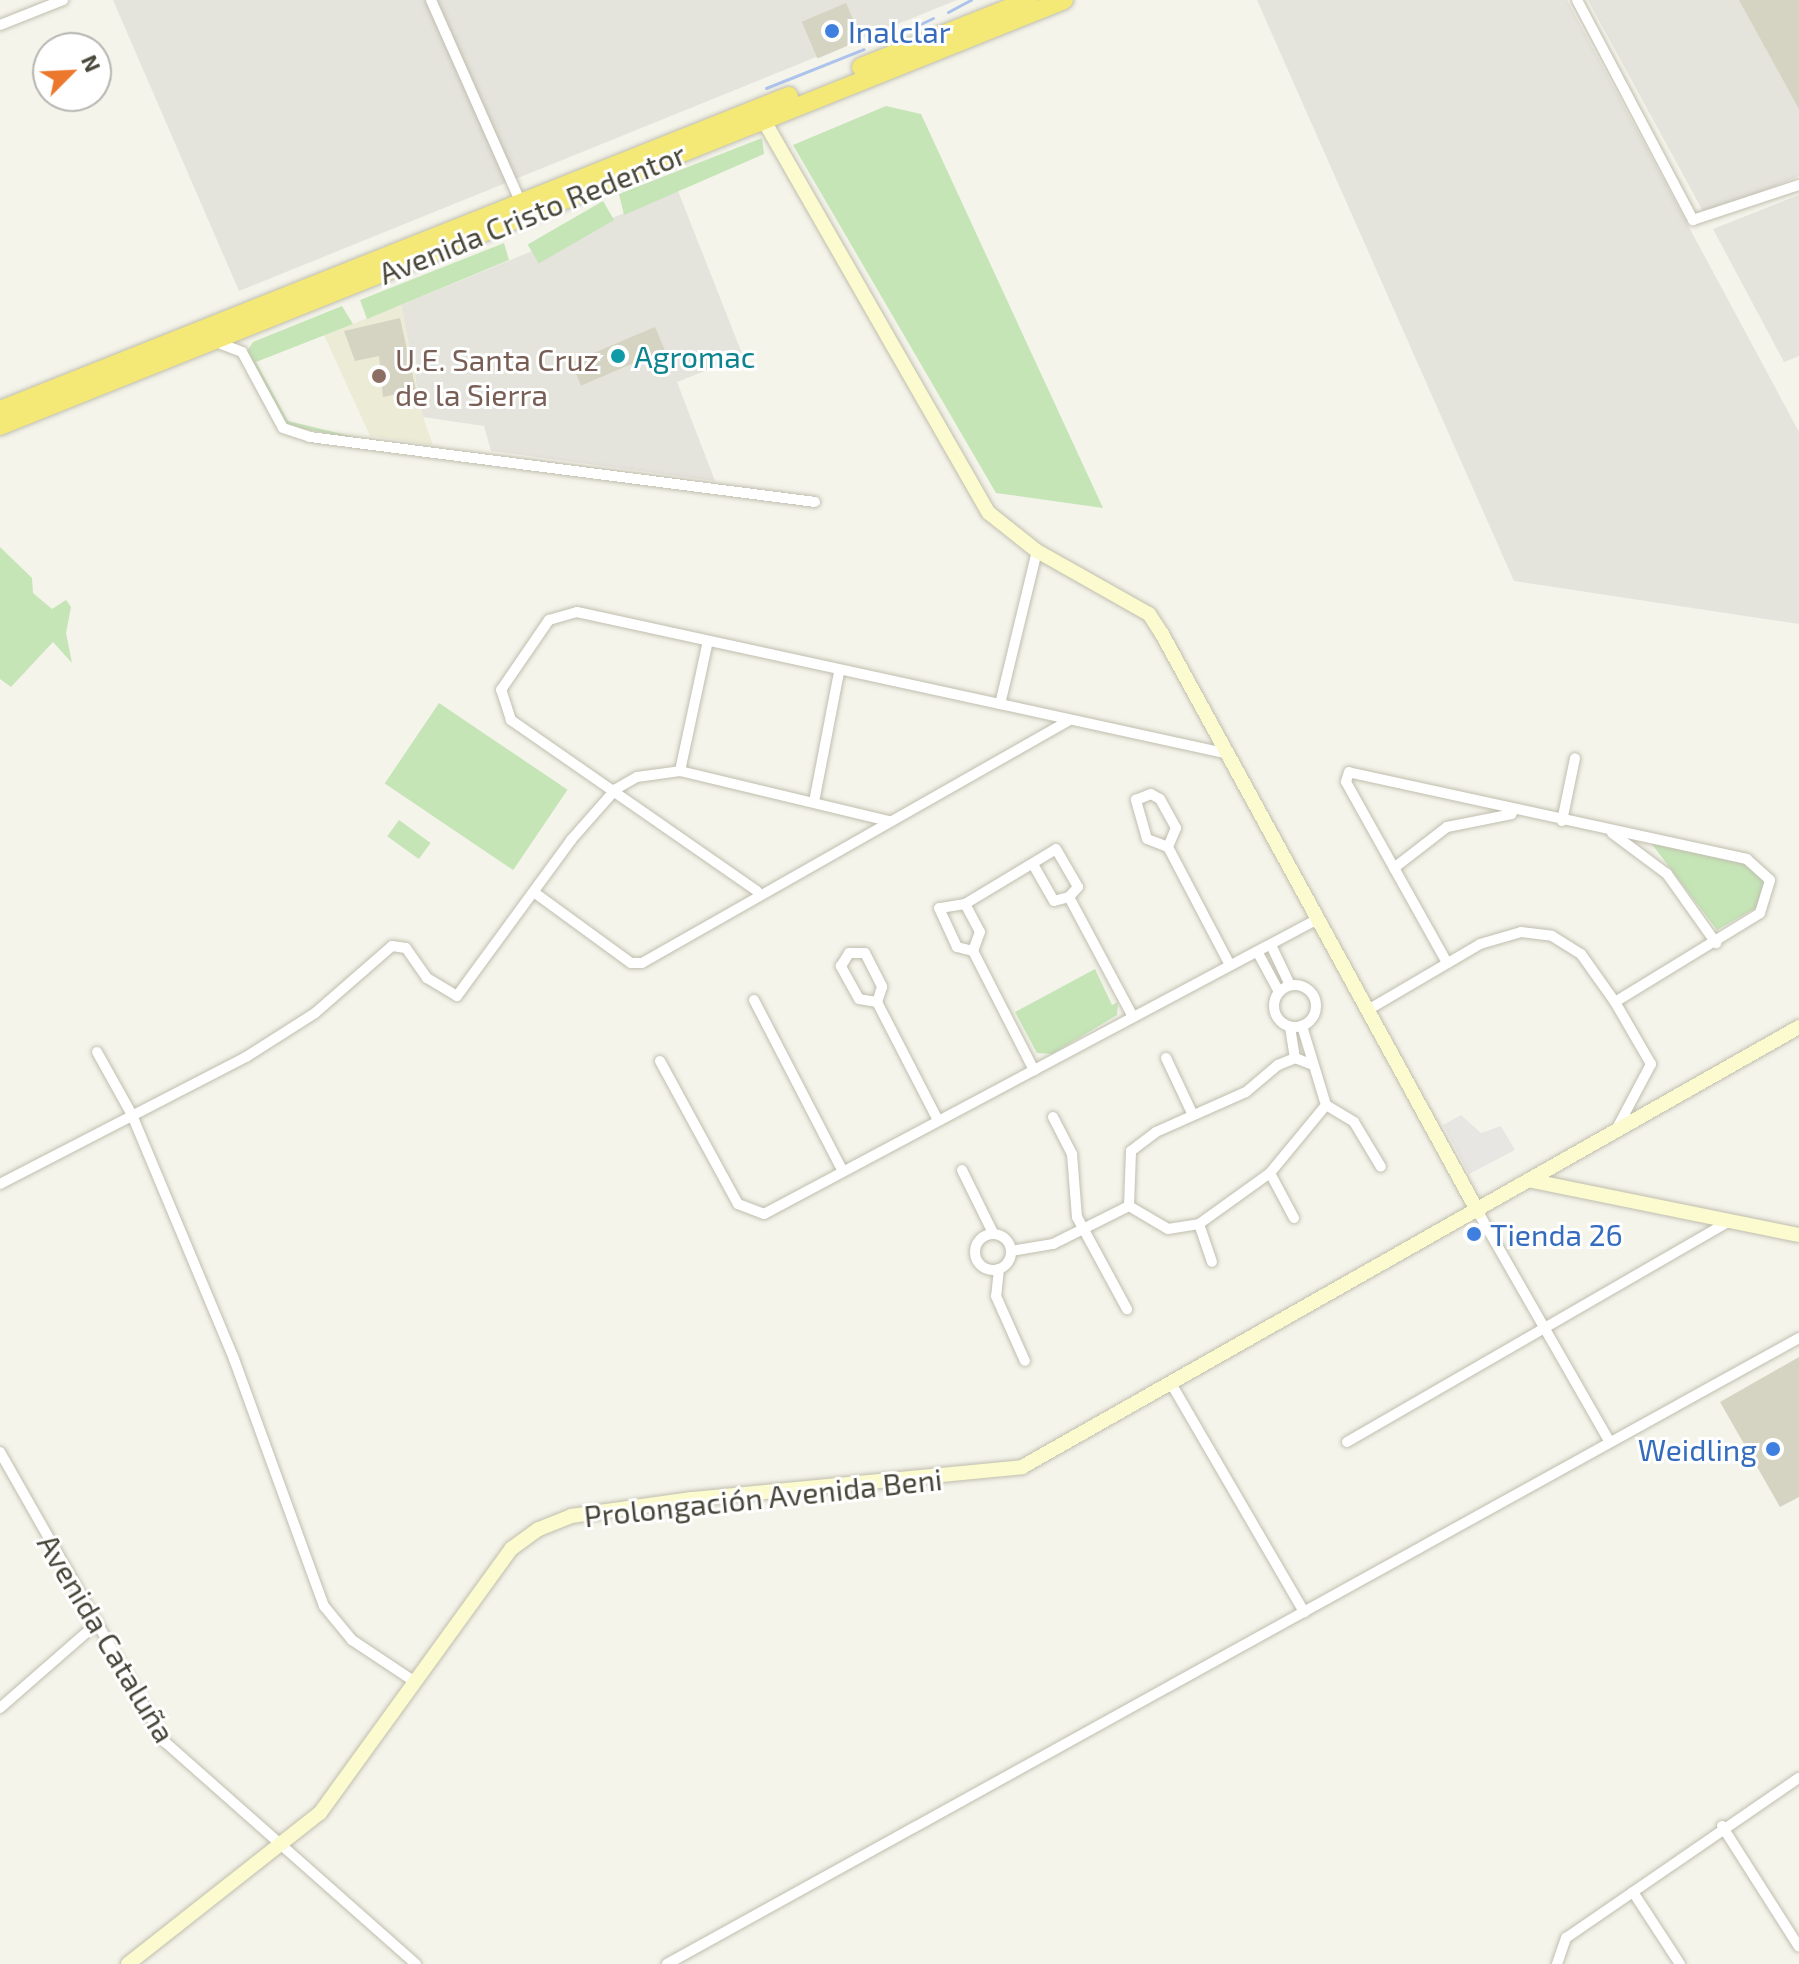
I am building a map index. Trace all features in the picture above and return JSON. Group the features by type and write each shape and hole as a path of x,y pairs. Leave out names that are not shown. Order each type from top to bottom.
{"highway":[{"name":"Avenida Cristo Redentor","path":"0,410 1029,0"},
{"name":"Avenida Cristo Redentor","path":"0,426 1064,0"}],"street":[{"path":"0,25 63,0"},
{"path":"431,0 521,203"},
{"path":"1577,0 1693,220 1799,185"},
{"path":"763,119 989,513 1037,551 1149,614 1314,921 1609,1441"},
{"path":"242,352 268,318"},
{"path":"206,342 242,352 274,418 310,437 815,502"},
{"path":"1000,704 1037,551"},
{"path":"757,891 616,789 511,720 501,690 561,612 1225,753"},
{"path":"680,771 707,645"},
{"path":"814,802 839,672"},
{"path":"535,893 631,963 1069,720"},
{"path":"1562,821 1575,758"},
{"path":"0,1184 315,1013 392,946 406,948 427,978 457,996 616,789 637,777 680,771 889,821"},
{"path":"1447,963 1346,782 1349,772 1761,867 1771,887 1765,908 1716,943 1615,1002"},
{"path":"1168,847 1176,828 1160,799 1151,794 1136,800 1147,839 1168,847 1230,965"},
{"path":"1394,868 1447,827 1520,813"},
{"path":"1604,829 1667,874 1716,943"},
{"path":"973,951 957,947 938,916 947,903 965,904 1034,866 1044,852 1063,854 1078,887 1069,897 1054,901 1034,866"},
{"path":"1069,897 1133,1017"},
{"path":"965,904 980,932 973,951 1034,1070"},
{"path":"660,1061 746,1211 764,1214 1314,921"},
{"path":"1366,1011 1447,963 1507,934 1552,936 1592,965 1651,1064 1613,1135"},
{"path":"1271,945 1290,985 1314,996 1316,1011 1302,1026 1290,1027"},
{"path":"877,1002 859,999 841,966 849,953 865,953 882,987 877,1002 938,1120"},
{"path":"1258,953 1279,992 1274,1012 1290,1027 1295,1058"},
{"path":"1279,992 1290,985"},
{"path":"754,1000 842,1170"},
{"path":"1302,1026 1311,1064 1326,1105 1354,1122 1381,1167"},
{"path":"1478,1212 1799,1027"},
{"path":"97,1052 132,1115 234,1359 324,1606 352,1640 415,1682"},
{"path":"1166,1058 1191,1111"},
{"path":"1295,1058 1311,1064"},
{"path":"1129,1206 1131,1151 1191,1111 1246,1092 1295,1058"},
{"path":"1129,1206 1168,1229 1199,1224 1270,1173 1326,1105"},
{"path":"1053,1117 1072,1154 1072,1199 1085,1231 1127,1309"},
{"path":"962,1170 993,1233 1011,1251"},
{"path":"1270,1173 1294,1218"},
{"path":"1533,1181 1799,1235"},
{"path":"1025,1361 996,1296 999,1269 1011,1251 1085,1231 1129,1206"},
{"name":"Prolongación Avenida Beni","path":"128,1964 282,1850 357,1769 511,1549 571,1516 1022,1467 1478,1212"},
{"path":"1347,1442 1546,1330 1730,1221"},
{"path":"1199,1224 1212,1262"},
{"path":"993,1233 981,1238 975,1255 981,1266 999,1269"},
{"path":"667,1964 1799,1338"},
{"path":"1172,1385 1304,1612"},
{"name":"Avenida Cataluña","path":"0,1452 94,1626 165,1742 282,1850 406,1952 416,1964"},
{"path":"0,1708 94,1626"},
{"path":"1556,1960 1566,1938 1722,1826 1799,1778"},
{"path":"1722,1826 1799,1947"},
{"path":"1633,1892 1680,1964"},
{"path":"397,1964 406,1952"}],"shaded area":[{"path":"113,0 957,0 239,291"},
{"path":"1257,0 1567,0 1799,432 1799,624 1514,581"},
{"path":"1588,0 1799,0 1799,176 1705,215"},
{"path":"678,191 743,356 677,382 715,481 491,451 484,426 423,417 401,305"},
{"path":"1799,195 1799,356 1784,362 1713,229"},
{"name":"U.E. Santa Cruz de la Sierra","path":"401,305 423,417 433,445 370,436 324,335"},
{"path":"1461,1115 1481,1133 1501,1126 1515,1150 1469,1174 1443,1125"}],"green space":[{"path":"886,106 921,114 1103,508 996,493 793,145"},
{"path":"762,138 764,154 624,215 619,194"},
{"path":"603,201 614,220 539,264 528,244"},
{"path":"504,243 509,260 367,319 360,300"},
{"path":"342,306 353,324 256,362 288,421 371,441 287,426 246,353 253,342"},
{"path":"0,547 32,578 33,593 52,609 66,600 71,607 66,633 72,663 53,642 11,687 0,679"},
{"path":"439,703 568,790 513,870 385,783"},
{"path":"399,820 431,843 419,859 387,836"},
{"path":"1651,843 1749,864 1765,880 1761,905 1717,930"},
{"path":"1095,969 1112,1005 1118,1002 1117,1015 1052,1054 1037,1053 1015,1012"}],"building":[{"path":"1739,0 1799,0 1799,109"},
{"name":"Inalclar","path":"846,3 862,40 817,59 802,22"},
{"name":"U.E. Santa Cruz de la Sierra","path":"400,318 416,390 383,397 379,356 355,361 344,331"},
{"name":"Agromac","path":"655,327 665,350 581,386 571,363"},
{"name":"Weidling","path":"1799,1357 1799,1497 1780,1507 1720,1402"}],"waterway":[{"path":"948,12 971,0"},
{"path":"879,44 933,18"},
{"path":"766,88 864,49"}],"place":[{"name":"Inalclar","path":"832,31"},
{"name":"Agromac","path":"618,356"},
{"name":"U.E. Santa Cruz de la Sierra","path":"379,376"},
{"name":"Tienda 26","path":"1474,1234"},
{"name":"Weidling","path":"1773,1449"}]}
